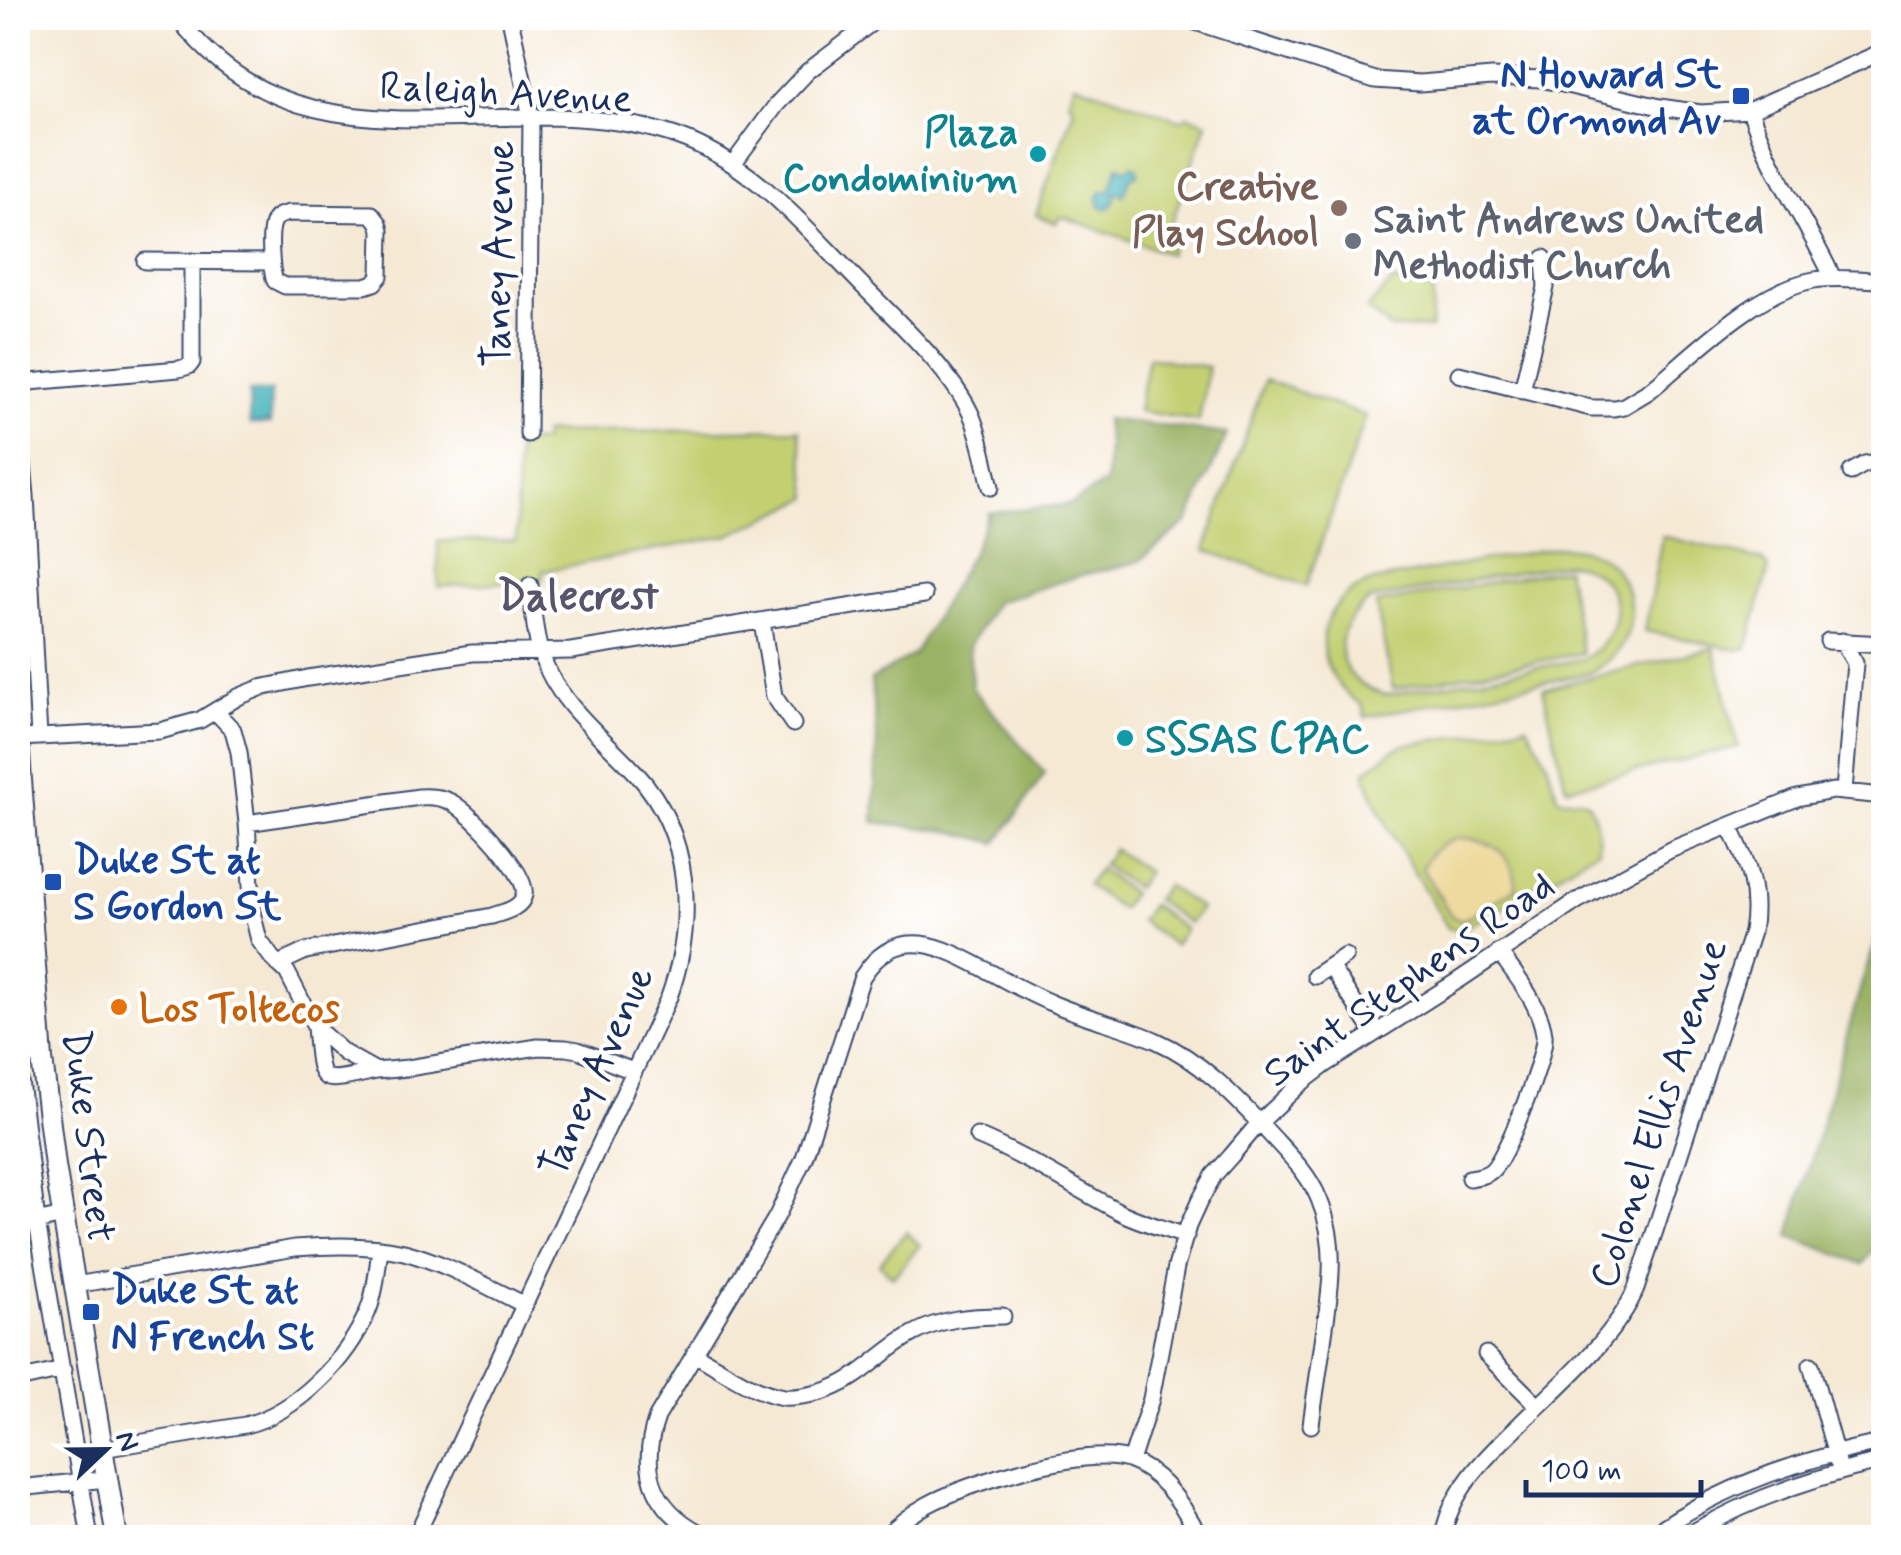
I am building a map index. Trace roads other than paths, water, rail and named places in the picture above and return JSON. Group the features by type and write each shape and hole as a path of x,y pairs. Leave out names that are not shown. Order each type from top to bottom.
{"main road":[{"name":"Duke Street","path":"25,738 21,837 25,941 63,1216 116,1538"}],"street":[{"name":"Raleigh Avenue","path":"178,18 223,64 258,88 302,107 371,118 532,117 623,123 673,135 718,154 763,186 799,221 957,390 979,434 991,487"},
{"name":"Taney Avenue","path":"510,18 532,117 528,434"},
{"path":"733,164 808,71 878,18"},
{"path":"1184,18 1375,80 1420,83 1526,78 1684,111 1715,113 1750,110 1884,51"},
{"path":"1750,110 1774,166 1834,278"},
{"path":"283,214 370,214 379,223 380,276 371,284 280,285 273,278 271,262 272,226 283,214"},
{"path":"1522,391 1546,287 1544,258"},
{"path":"145,261 271,262"},
{"path":"18,383 189,366 192,261"},
{"path":"1459,374 1591,408 1624,406 1648,392 1758,302 1791,286 1834,278 1884,280"},
{"path":"18,410 25,738 160,731 200,720 260,688 308,678 472,654 571,651 924,595"},
{"path":"1851,472 1865,464 1884,461"},
{"name":"Taney Avenue","path":"415,1538 669,997 680,964 686,926 682,863 669,826 638,776 563,694 540,653 530,585"},
{"path":"762,622 774,696 793,724"},
{"path":"1855,663 1835,641 1878,644"},
{"path":"1844,791 1855,663 1878,644"},
{"path":"215,711 236,739 248,822 256,930 265,950 296,986 315,1026 320,1070 325,1077 333,1080 538,1047 578,1050 634,1071"},
{"name":"Saint Stephens Road","path":"1131,1461 1152,1399 1176,1267 1206,1187 1259,1123 1300,1084 1610,881 1670,850 1797,798 1844,791 1884,796"},
{"path":"248,822 437,797 452,802 471,818 512,864 524,885 522,900 514,908 492,916 306,951 278,964"},
{"name":"Colonel Ellis Avenue","path":"1442,1538 1451,1506 1466,1483 1489,1454 1620,1320 1636,1289 1743,963 1754,918 1755,894 1748,866 1730,826"},
{"path":"710,1538 672,1514 655,1490 650,1448 658,1416 792,1186 862,976 872,961 898,946 928,944 950,951 1052,1004 1160,1042 1209,1074 1294,1160 1315,1190 1324,1212 1332,1268 1311,1424"},
{"path":"1469,1178 1492,1170 1500,1158 1545,1044 1537,1011 1498,952"},
{"path":"1315,976 1345,956"},
{"path":"1330,966 1374,1033"},
{"path":"315,1026 344,1053 376,1071"},
{"path":"18,1064 37,1222 90,1538"},
{"path":"977,1136 1044,1168 1127,1216 1186,1236"},
{"path":"18,1226 63,1216"},
{"path":"74,1286 331,1245 405,1253 524,1304"},
{"path":"102,1450 260,1422 284,1410 337,1360 367,1313 380,1249"},
{"path":"694,1354 765,1392 806,1396 841,1386 924,1329 956,1318 1003,1316"},
{"path":"1486,1354 1538,1406"},
{"path":"1811,1365 1840,1472"},
{"path":"18,1380 63,1370"},
{"path":"1648,1538 1742,1485 1835,1453 1884,1442"},
{"path":"884,1538 922,1508 953,1493 1040,1466 1101,1456 1131,1461 1167,1488 1200,1538"},
{"path":"1683,1538 1737,1508 1791,1487 1884,1461"},
{"path":"18,1488 107,1479"}],"water":[{"path":"1133,165 1138,174 1131,177 1124,195 1115,192 1112,205 1101,206 1098,197 1101,191 1110,190 1118,166 1126,169"},
{"path":"249,392 271,392 270,424 250,424"}],"place":[{"name":"N Howard St at Ormond Av","path":"1741,96"},
{"name":"Plaza Condominium","path":"1038,154"},
{"name":"Creative Play School","path":"1339,208"},
{"name":"Saint Andrews United Methodist Church","path":"1353,241"},
{"name":"SSSAS CPAC","path":"1125,738"},
{"name":"Duke St at S Gordon St","path":"53,882"},
{"name":"Los Toltecos","path":"119,1007"},
{"name":"Duke St at N French St","path":"91,1312"}],"district":[{"name":"Dalecrest","path":"578,594"}]}
